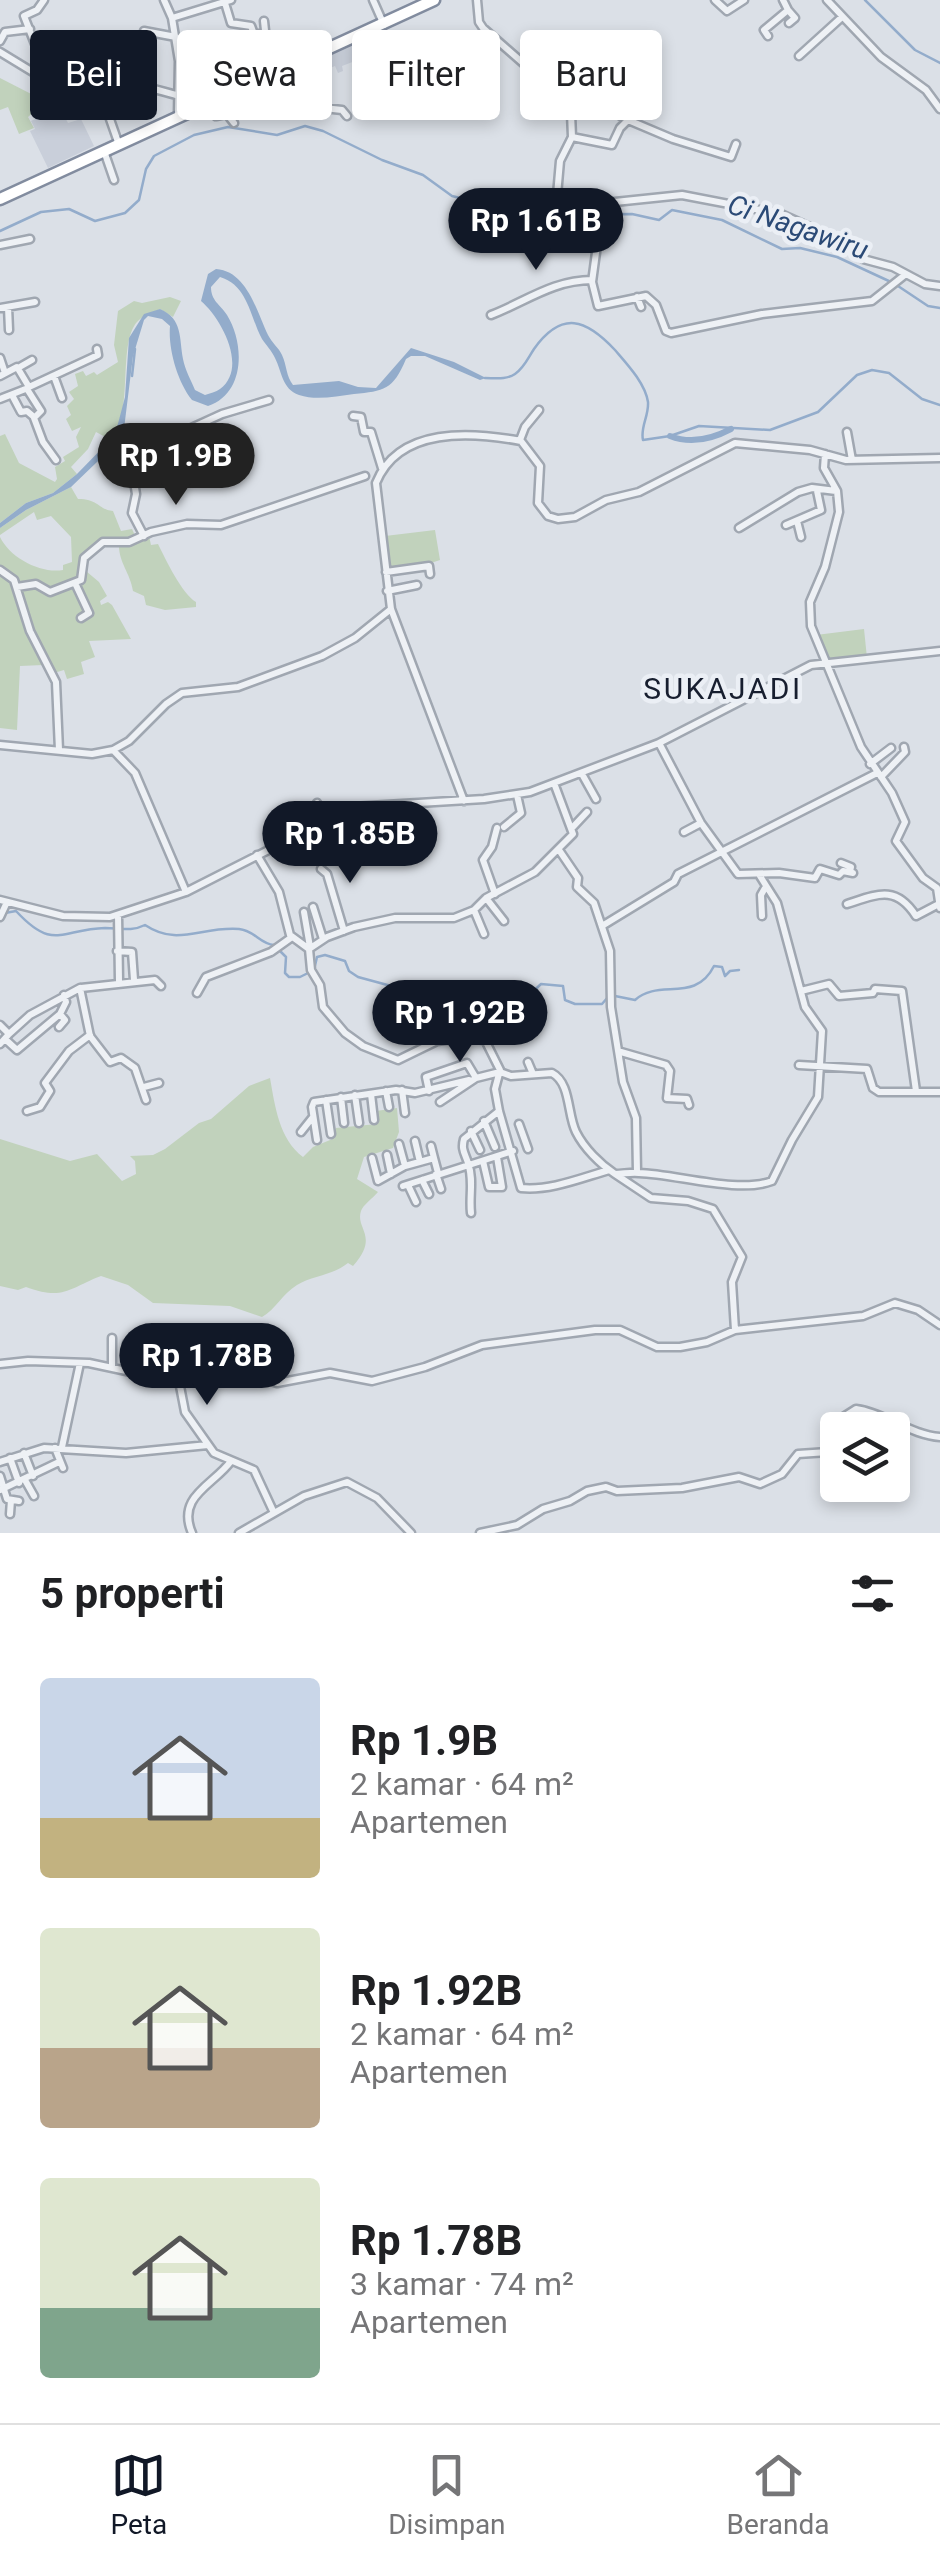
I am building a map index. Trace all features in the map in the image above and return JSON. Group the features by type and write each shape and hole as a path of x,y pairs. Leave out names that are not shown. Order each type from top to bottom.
{"highway":[{"path":"332,48 434,0"},
{"path":"0,199 177,115"}],"street":[{"path":"0,41 5,32 30,29 24,16 44,0"},
{"path":"164,0 176,37 177,105"},
{"path":"373,0 384,25"},
{"path":"477,0 483,28 520,61"},
{"path":"715,0 726,12 744,0"},
{"path":"783,0 795,18 789,23"},
{"path":"827,0 880,57 926,90 940,110"},
{"path":"172,18 228,1 231,23 251,26 252,30"},
{"path":"768,36 765,30 788,10"},
{"path":"798,56 842,17"},
{"path":"264,21 265,30"},
{"path":"157,33 176,37"},
{"path":"0,52 30,70"},
{"path":"157,91 176,95"},
{"path":"332,109 344,110 347,116"},
{"path":"110,120 118,142"},
{"path":"571,120 572,138 560,161 555,215 559,225 597,237 592,280 600,306 648,297 666,331 671,333 762,314 872,301 906,274"},
{"path":"572,138 612,145 628,120 715,156 731,156 736,144"},
{"path":"104,150 114,180"},
{"path":"557,202 583,205 682,195 713,199 795,218 852,246 862,260 891,266 928,285 940,286"},
{"path":"0,245 30,239"},
{"path":"491,315 568,281 592,280"},
{"path":"637,297 641,307"},
{"path":"9,330 4,308 35,302"},
{"path":"0,399 98,355 97,348"},
{"path":"0,358 3,374 32,360"},
{"path":"18,368 42,412 34,418"},
{"path":"54,376 62,398"},
{"path":"12,395 21,412 27,411 34,418 43,442 56,460"},
{"path":"144,536 132,513 136,494 130,456 222,414 269,400"},
{"path":"520,440 539,410"},
{"path":"353,416 361,418 364,432 371,432 383,470"},
{"path":"847,432 852,460"},
{"path":"464,801 390,610 376,486 383,470 402,450 449,434 520,440 540,466 538,503 548,516 558,520 575,517 606,500 639,492 735,444 784,446 852,460 940,458"},
{"path":"825,454 824,468 836,491 839,515 809,608 811,626 870,764 906,824 896,842 922,878 937,888 940,906 918,915 896,895 885,894 847,904"},
{"path":"16,587 36,584 50,592 75,583 82,579 84,558 107,540 129,542 187,524 220,525 366,476"},
{"path":"786,525 822,508 816,490"},
{"path":"739,528 798,492 836,491"},
{"path":"796,521 802,537"},
{"path":"386,572 429,566 430,574"},
{"path":"0,570 8,574 16,587 30,631 56,682 59,750"},
{"path":"75,583 89,613 80,618"},
{"path":"388,591 417,585"},
{"path":"0,745 92,754 113,750 130,740 182,693 246,685 322,656 355,638 390,610"},
{"path":"3,908 94,918 118,915 186,892 358,806 518,795 659,742 804,668 940,652"},
{"path":"659,742 701,823 738,874 779,873 814,878 819,869 839,875 843,871 852,873 852,867 841,863"},
{"path":"602,926 674,882 678,874 720,851 879,775 904,752 904,747"},
{"path":"870,764 891,748"},
{"path":"113,750 135,773 186,892"},
{"path":"582,774 596,799"},
{"path":"310,948 344,931 395,918 454,918 528,877 572,837 554,784"},
{"path":"495,894 483,860 500,827 521,814 518,795"},
{"path":"317,803 345,845"},
{"path":"572,828 587,812"},
{"path":"684,832 701,823"},
{"path":"559,850 578,878 576,886 594,903 610,951 610,995 623,1082 636,1118 637,1172"},
{"path":"258,855 279,892 292,937 310,948"},
{"path":"320,869 327,874 344,931"},
{"path":"304,912 312,971 326,1011 344,1033 363,1046 398,1060 437,1041 483,1039 489,1045 500,1072 495,1088 499,1111 519,1186 524,1189 577,1182 587,1174 612,1172 760,1184 772,1180 818,1097 822,1031 806,1007 776,900 760,876"},
{"path":"762,916 761,895 765,888"},
{"path":"486,898 504,921"},
{"path":"313,906 323,939"},
{"path":"474,910 484,934"},
{"path":"118,915 119,982"},
{"path":"197,994 206,977 276,948 292,937"},
{"path":"118,951 132,952 134,980"},
{"path":"4,1039 30,1015 80,988 134,980 155,980 161,986"},
{"path":"801,991 829,984 838,996 865,994 875,989 902,991 916,1091"},
{"path":"80,988 90,1034 110,1062 119,1058 133,1066 146,1100"},
{"path":"0,1026 12,1049 20,1049 60,1014 66,1002 64,995"},
{"path":"59,1027 64,1020 60,1014"},
{"path":"27,1111 40,1107 50,1090 45,1084 69,1051 90,1034"},
{"path":"620,1052 664,1063 670,1071 667,1098 687,1098 690,1105"},
{"path":"528,1062 532,1074"},
{"path":"428,1091 425,1077 465,1063 471,1064 473,1079"},
{"path":"799,1065 867,1069 872,1088 879,1092 940,1092"},
{"path":"318,1140 313,1102 386,1091 415,1094 500,1072 511,1076 552,1073 561,1078 575,1130 612,1172 651,1198 688,1202 716,1212 742,1257 732,1282 735,1330"},
{"path":"442,1088 443,1100 473,1079"},
{"path":"144,1088 159,1082"},
{"path":"402,1090 404,1114"},
{"path":"386,1091 388,1107"},
{"path":"371,1094 374,1120"},
{"path":"355,1095 359,1123"},
{"path":"340,1098 344,1123"},
{"path":"326,1100 330,1134"},
{"path":"471,1213 469,1164 462,1148 465,1136 499,1111"},
{"path":"301,1132 314,1117"},
{"path":"484,1122 495,1147"},
{"path":"519,1124 528,1149"},
{"path":"471,1131 480,1150"},
{"path":"416,1202 406,1186 497,1156 525,1140"},
{"path":"414,1142 420,1162"},
{"path":"399,1144 405,1166"},
{"path":"432,1146 441,1189"},
{"path":"387,1156 392,1174"},
{"path":"472,1189 493,1189 504,1184 497,1156"},
{"path":"372,1158 377,1180 434,1158"},
{"path":"483,1161 489,1186"},
{"path":"422,1180 429,1194"},
{"path":"0,1364 80,1363 179,1380 247,1374 279,1383 330,1373 377,1380 487,1344 575,1332 620,1330 657,1347 680,1347 707,1342 735,1330 863,1316 896,1304 918,1310 940,1325"},
{"path":"112,1338 112,1368"},
{"path":"127,1343 130,1373"},
{"path":"15,1484 61,1465 59,1447 80,1363"},
{"path":"179,1380 186,1412 208,1445 216,1454 254,1470 274,1513"},
{"path":"480,1533 517,1526 543,1510 606,1487 618,1491 682,1488 739,1477 760,1484 782,1474 798,1454 828,1452 836,1421 858,1409 940,1437"},
{"path":"0,1462 59,1447 112,1453 208,1445"},
{"path":"15,1484 24,1453"},
{"path":"10,1458 19,1501 12,1500 10,1514"},
{"path":"192,1533 187,1519 194,1498 232,1460"},
{"path":"0,1476 34,1496"},
{"path":"240,1533 304,1496 350,1482 377,1498 411,1533"}],"shaded area":[{"path":"352,41 352,62 342,66 343,71 338,73 332,67 332,50"},
{"path":"81,120 94,146 48,168 30,131 35,129 31,121"}],"green space":[{"path":"0,78 30,93 28,117 34,128 19,134 8,107 0,110"},
{"path":"170,297 181,301 173,317 160,309 141,318 132,330 122,413 111,440 96,432 88,449 71,467 77,474 53,493 26,503 0,523 0,436 5,434 19,463 55,482 55,467 79,447 76,437 81,427 72,431 66,419 71,415 67,406 74,399 69,392 78,386 75,374 83,371 86,376 94,372 97,375 118,362 114,345 118,311 134,301"},
{"path":"71,487 78,499 113,511 121,531 132,529 137,540 149,536 151,545 158,544 196,607 165,610 146,605 144,596 133,591 119,543 99,543 80,566 99,582 107,596 100,601 101,605 112,605 131,639 89,641 95,657 81,662 84,674 67,679 64,670 47,675 43,665 20,666 17,730 0,728 0,537 11,552 36,567 63,570 63,565 72,562 71,537 51,516 37,520 34,512 0,535 0,528"},
{"path":"435,530 440,560 392,571 391,564 387,564 385,536"},
{"path":"864,629 867,658 824,661 816,635"},
{"path":"270,1078 283,1131 303,1157 313,1147 335,1138 336,1128 377,1124 376,1111 397,1108 399,1132 393,1148 364,1157 357,1179 378,1192 361,1211 365,1247 353,1266 348,1263 297,1285 262,1317 230,1306 153,1303 128,1285 101,1276 58,1293 0,1286 0,1139 70,1161 97,1154 122,1181 136,1174 135,1161 130,1156 153,1155 165,1149 199,1123 211,1119 249,1086"}],"water":[{"path":"216,269 236,277 250,294 293,385 339,381 376,388 411,348 486,378 480,380 425,356 411,356 392,383 380,390 326,398 299,395 286,384 242,294 220,277 211,292 233,327 239,353 235,380 229,391 208,406 192,400 175,364 170,326 162,319 148,316 133,356 123,437 71,487 0,528 0,523 26,503 53,493 77,474 115,435 125,397 129,338 144,314 160,309 173,318 195,390 205,395 220,389 228,380 232,356 228,343 216,318 201,301 208,274"}],"waterway":[{"path":"865,0 915,50 940,63"},
{"name":"Ci Nagawiru","path":"0,231 41,212 69,209 95,221 125,213 139,200 146,169 154,156 194,135 228,127 277,135 305,126 423,175 452,196 522,193 529,198 533,213 551,215"},
{"name":"Ci Nagawiru","path":"559,215 632,214 659,220 672,210 722,220 782,249 800,248 837,257 891,282"},
{"name":"Ci Nagawiru","path":"898,286 928,306 940,308"},
{"path":"485,378 515,374 554,328 574,323 604,339 639,381 648,402 643,440 699,426 770,430 818,412 857,375 872,370 889,373 922,399 940,405"},
{"path":"132,376 135,349"},
{"path":"670,436 701,439 731,429"},
{"path":"0,909 5,913 16,911 49,935 145,925 179,935 239,929 274,945"},
{"path":"280,951 286,957 285,973 289,977 314,970 317,957 325,955 345,961 349,971 358,977 417,993 440,990 452,999 502,986 515,999 526,998 541,984 563,986 565,1000 575,1004 602,1004 608,997"},
{"path":"615,996 635,1000 655,991 687,988 706,977 714,966 722,967 725,976 739,970"}],"district":[{"name":"SUKAJADI","path":"723,688"}]}
